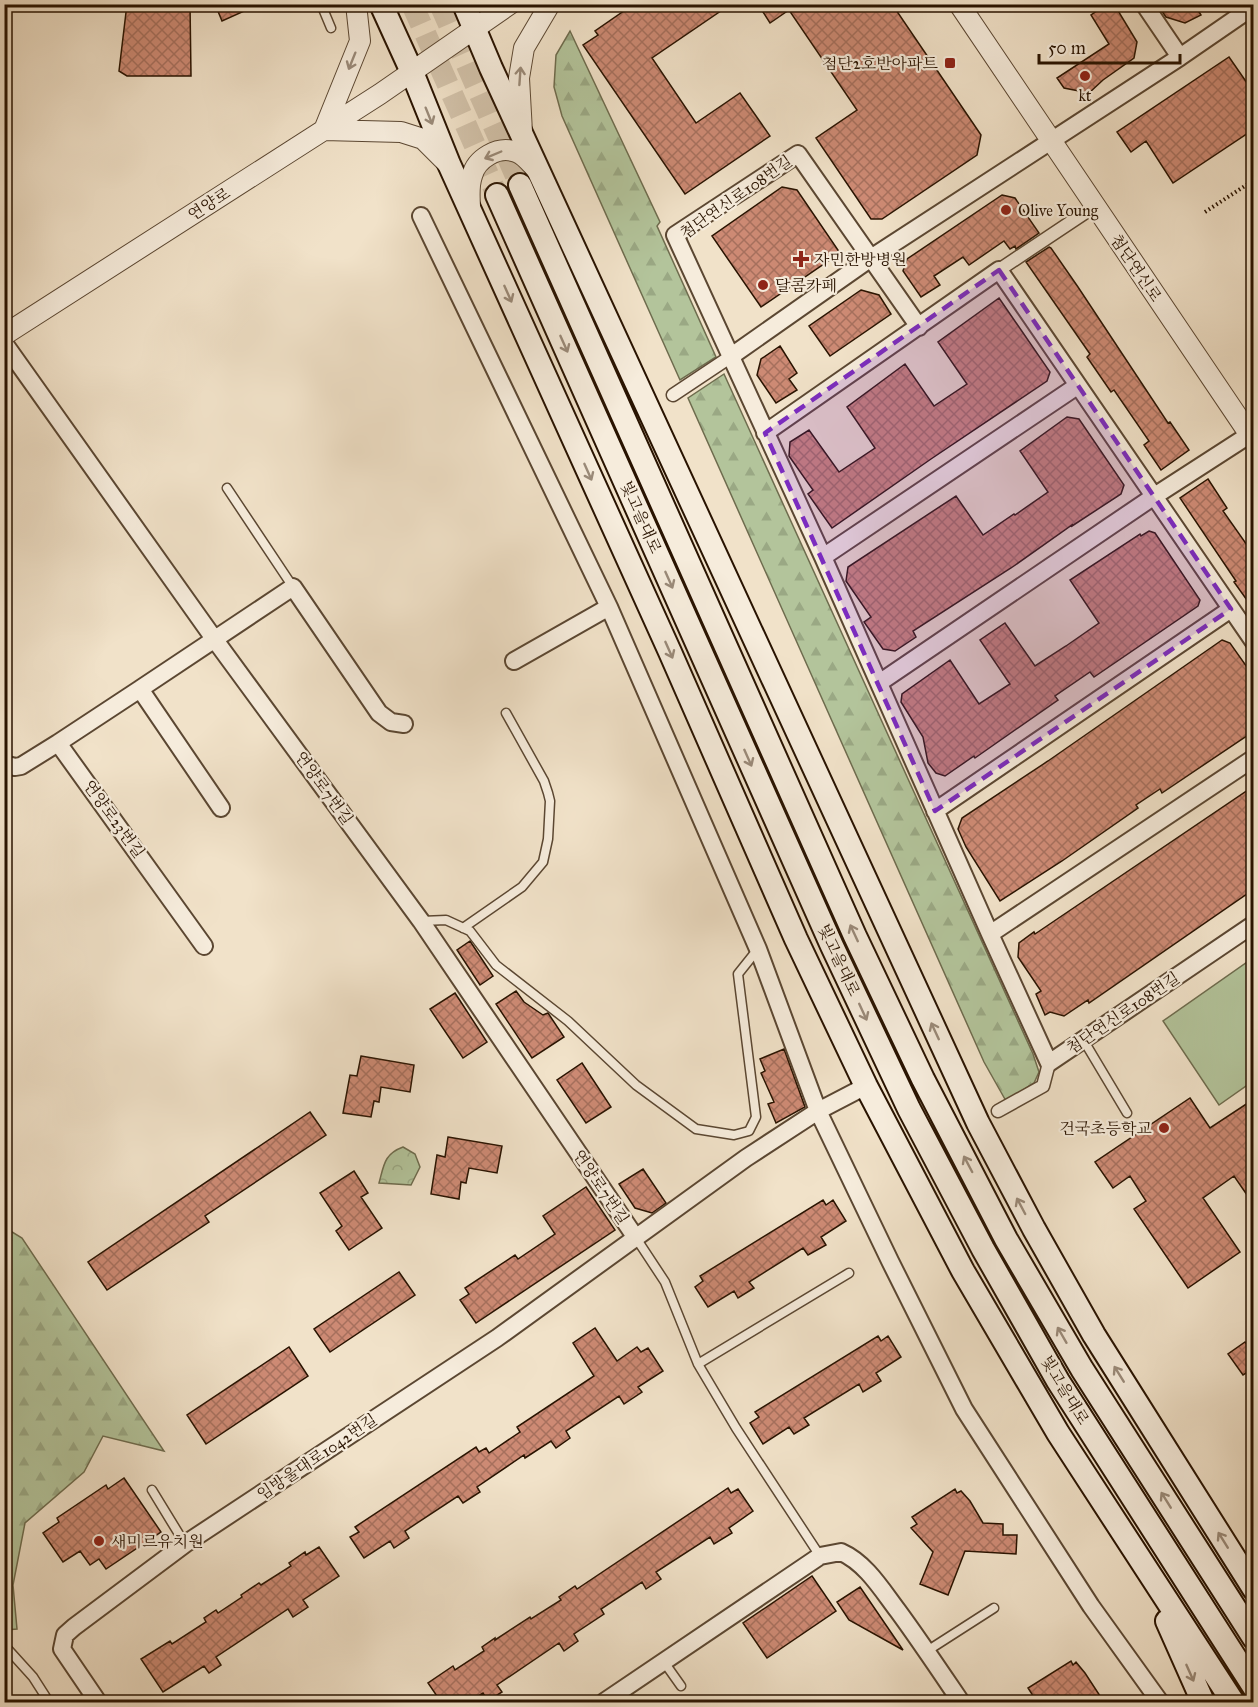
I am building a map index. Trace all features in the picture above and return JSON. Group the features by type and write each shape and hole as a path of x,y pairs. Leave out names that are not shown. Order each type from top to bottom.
{"main road":[{"path":"381,4 412,72 449,164 665,641 796,939 866,1086 963,1271 1058,1433 1233,1702"},
{"path":"464,4 978,1123 1094,1335 1254,1589"},
{"name":"빛고을대로","path":"520,185 855,936 923,1079 1006,1239 1082,1369 1254,1638"},
{"name":"빛고을대로","path":"497,195 832,946 909,1108 983,1249 1058,1381 1254,1687"},
{"path":"1141,1561 1203,1702"}],"street":[{"path":"356,4 360,41 324,130 401,132 423,139 449,164"},
{"name":"연양로","path":"4,335 324,130 510,4"},
{"path":"522,134 519,78 524,48 550,4"},
{"name":"첨단연신로","path":"959,4 1251,438"},
{"path":"1144,4 1179,57"},
{"path":"673,395 871,258 1254,6"},
{"path":"471,212 469,190 472,174 479,162 490,154 503,151 516,152 528,160 541,174"},
{"name":"첨단연신로108번길","path":"919,327 798,154 675,235 823,558 1049,1063 1254,924"},
{"path":"765,433 1095,206"},
{"path":"421,216 609,607 758,949 819,1111 964,1408 1091,1606 1160,1702"},
{"path":"999,270 1254,642"},
{"name":"연양로7번길","path":"4,343 215,640 422,921 636,1238"},
{"path":"823,558 1077,386"},
{"path":"879,683 1153,497 1251,438"},
{"path":"4,764 21,766 140,690 293,586 379,713 391,722 404,724"},
{"path":"514,661 609,607"},
{"path":"935,811 1231,609"},
{"path":"140,690 221,808"},
{"name":"연양로23번길","path":"58,743 204,946"},
{"path":"990,934 1254,758"},
{"path":"998,1111 1043,1086 1049,1063"},
{"name":"임방울대로1042번길","path":"98,1702 62,1649 64,1635 185,1544 496,1338 746,1158 819,1111 866,1086"},
{"path":"604,1702 820,1556 841,1552 854,1559 877,1584 927,1651 961,1702"}],"lane":[{"path":"321,4 331,28"},
{"path":"227,488 293,586"},
{"path":"464,928 522,887 533,876 543,862 548,839 550,801 548,793 544,781 506,713"},
{"path":"422,921 446,920 470,931 496,965 568,1021 636,1085 696,1129 734,1135 749,1131 756,1118 738,974 758,949"},
{"path":"1083,1041 1127,1113"},
{"path":"636,1238 665,1282 698,1364 736,1428 820,1556"},
{"path":"698,1364 849,1273"},
{"path":"152,1490 185,1544"},
{"path":"927,1651 994,1608"},
{"path":"4,1645 33,1677 49,1702"},
{"path":"664,1662 681,1686"}],"path":[{"path":"1205,212 1254,180"}],"highlighted area":[{"path":"999,270 1231,609 935,811 765,433"}],"green space":[{"path":"570,31 660,222 657,226 716,357 680,380 562,116 554,87 556,55"},
{"path":"724,374 1033,1054 1039,1072 1034,1083 1006,1101 984,1062 688,398"},
{"path":"1253,958 1253,1081 1219,1105 1163,1021"},
{"path":"403,1147 415,1154 420,1167 411,1185 379,1183 388,1157"},
{"path":"4,1227 22,1238 164,1451 103,1436 84,1472 25,1523 13,1585 17,1629 5,1630"}],"building":[{"path":"127,4 190,4 191,76 127,76 119,71"},
{"path":"215,4 260,4 222,21"},
{"path":"634,4 731,4 652,58 696,123 740,93 770,136 685,194 583,45 598,35 595,31"},
{"path":"758,4 892,4 981,135 977,155 882,219 871,219 816,138 857,110 789,10 770,23"},
{"path":"1107,4 1114,4 1137,42 1134,58 1089,93 1064,88 1057,78 1109,44 1091,15"},
{"path":"1157,4 1194,4 1201,15 1185,23 1166,17"},
{"path":"1229,57 1254,93 1254,129 1173,183 1146,141 1131,152 1117,132"},
{"path":"782,187 797,190 840,253 761,307 712,236"},
{"path":"1002,195 1015,198 1039,233 1016,249 1015,246 1010,249 1004,241 969,265 963,257 934,276 940,285 921,297 903,271 907,259"},
{"path":"1049,247 1168,423 1170,422 1189,450 1161,470 1144,445 1149,441 1114,390 1111,392 1087,357 1090,354 1026,262"},
{"path":"861,290 879,295 891,314 830,356 809,326"},
{"path":"999,298 1050,372 1047,381 832,528 808,494 813,490 789,456 790,442 809,430 839,472 875,448 847,407 905,364 934,406 967,384 938,342"},
{"path":"780,346 797,373 789,379 797,390 776,403 757,375 761,359"},
{"path":"1067,417 1079,419 1124,485 1121,494 913,631 916,637 895,651 883,649 864,622 871,617 846,581 848,567 956,496 983,535 1015,515 1048,492 1020,451"},
{"path":"1208,479 1227,508 1223,511 1254,555 1254,610 1180,498"},
{"path":"1149,531 1155,533 1200,600 1198,606 1094,677 1090,672 1055,696 1058,700 975,758 974,756 945,776 936,773 928,763 923,737 901,702 902,694 950,660 979,704 1010,684 980,640 1005,623 1035,666 1099,623 1070,580 1140,534 1141,536"},
{"path":"1222,640 1230,643 1254,677 1254,731 1162,793 1160,789 1136,805 1138,808 1000,901 966,847 958,829 962,818"},
{"path":"1254,786 1254,889 1089,1003 1088,1000 1064,1016 1050,1012 1045,1015 1036,994 1041,991 1018,957 1019,943"},
{"path":"470,941 493,976 480,985 457,950"},
{"path":"516,991 524,1002 543,1015 548,1013 564,1037 532,1058 496,1004"},
{"path":"455,993 487,1042 463,1058 430,1009"},
{"path":"784,1049 805,1107 776,1123 768,1104 774,1102 761,1073 765,1071 760,1059"},
{"path":"361,1056 414,1065 410,1092 381,1087 379,1102 374,1101 371,1117 343,1113 350,1075 357,1076"},
{"path":"582,1063 611,1107 586,1123 557,1080"},
{"path":"1190,1098 1210,1128 1254,1099 1254,1205 1234,1176 1203,1198 1240,1252 1188,1288 1134,1209 1146,1201 1130,1176 1113,1188 1095,1162"},
{"path":"310,1112 326,1135 205,1216 209,1222 107,1290 88,1262"},
{"path":"448,1137 502,1146 497,1173 469,1168 466,1183 461,1182 459,1199 431,1194 437,1155 445,1157"},
{"path":"643,1169 666,1203 652,1213 635,1208 619,1184"},
{"path":"354,1171 368,1193 361,1197 382,1228 349,1250 336,1231 342,1226 320,1193"},
{"path":"586,1187 615,1230 476,1323 460,1300 469,1294 465,1288 515,1255 518,1259 555,1234 543,1216"},
{"path":"823,1200 826,1205 833,1200 846,1221 821,1237 826,1245 808,1255 803,1248 749,1282 754,1288 738,1298 734,1291 708,1307 695,1287 703,1281 700,1276"},
{"path":"399,1272 415,1295 330,1352 314,1329"},
{"path":"595,1328 617,1361 637,1347 641,1352 648,1348 663,1371 638,1387 642,1392 624,1404 619,1396 566,1431 570,1438 556,1448 551,1441 525,1458 524,1455 477,1487 480,1492 463,1503 458,1496 405,1531 409,1538 394,1548 390,1541 364,1558 350,1537 359,1532 355,1527 476,1447 479,1452 486,1448 489,1453 520,1432 517,1427 594,1376 573,1343"},
{"path":"878,1336 881,1341 888,1336 901,1357 876,1373 881,1381 863,1392 859,1384 804,1418 809,1425 794,1434 789,1427 763,1444 750,1423 759,1417 755,1412"},
{"path":"1245,1342 1248,1346 1254,1342 1254,1368 1243,1375 1228,1354"},
{"path":"289,1347 308,1376 206,1444 187,1415"},
{"path":"124,1478 161,1532 106,1569 99,1559 90,1565 80,1551 63,1562 43,1533 59,1522 57,1518 106,1485 108,1489"},
{"path":"728,1488 731,1493 738,1489 753,1511 729,1528 732,1533 714,1544 710,1537 656,1572 661,1579 646,1589 642,1582 601,1609 604,1614 574,1634 578,1641 564,1651 559,1643 497,1685 502,1692 488,1701 483,1693 469,1702 441,1702 428,1683 453,1666 455,1670 484,1651 482,1647 495,1638 495,1640 561,1600 559,1597 575,1586 577,1589"},
{"path":"955,1489 957,1493 961,1491 970,1501 983,1523 1003,1524 1003,1535 1017,1535 1016,1554 965,1551 948,1595 920,1584 933,1552 911,1528 917,1524 912,1517"},
{"path":"319,1547 339,1576 303,1600 308,1607 293,1617 288,1609 216,1657 221,1665 209,1673 204,1666 163,1692 141,1659 170,1641 172,1644 206,1622 204,1618 216,1610 218,1613 259,1583 261,1585 291,1566 289,1563 305,1552 306,1555"},
{"path":"812,1576 836,1611 767,1658 743,1623"},
{"path":"860,1587 903,1650 849,1620 837,1602"},
{"path":"1071,1661 1073,1665 1076,1662 1085,1673 1104,1702 1037,1702 1028,1688"}],"tunnel":[{"path":"412,4 497,195"},
{"path":"440,4 520,185"}],"place":[{"name":"첨단2호반아파트","path":"950,63"},
{"name":"kt","path":"1085,76"},
{"name":"Olive Young","path":"1006,210"},
{"name":"자민한방병원","path":"801,259"},
{"name":"달콤카페","path":"763,285"},
{"name":"건국초등학교","path":"1164,1128"},
{"name":"새미르유치원","path":"99,1541"}]}
